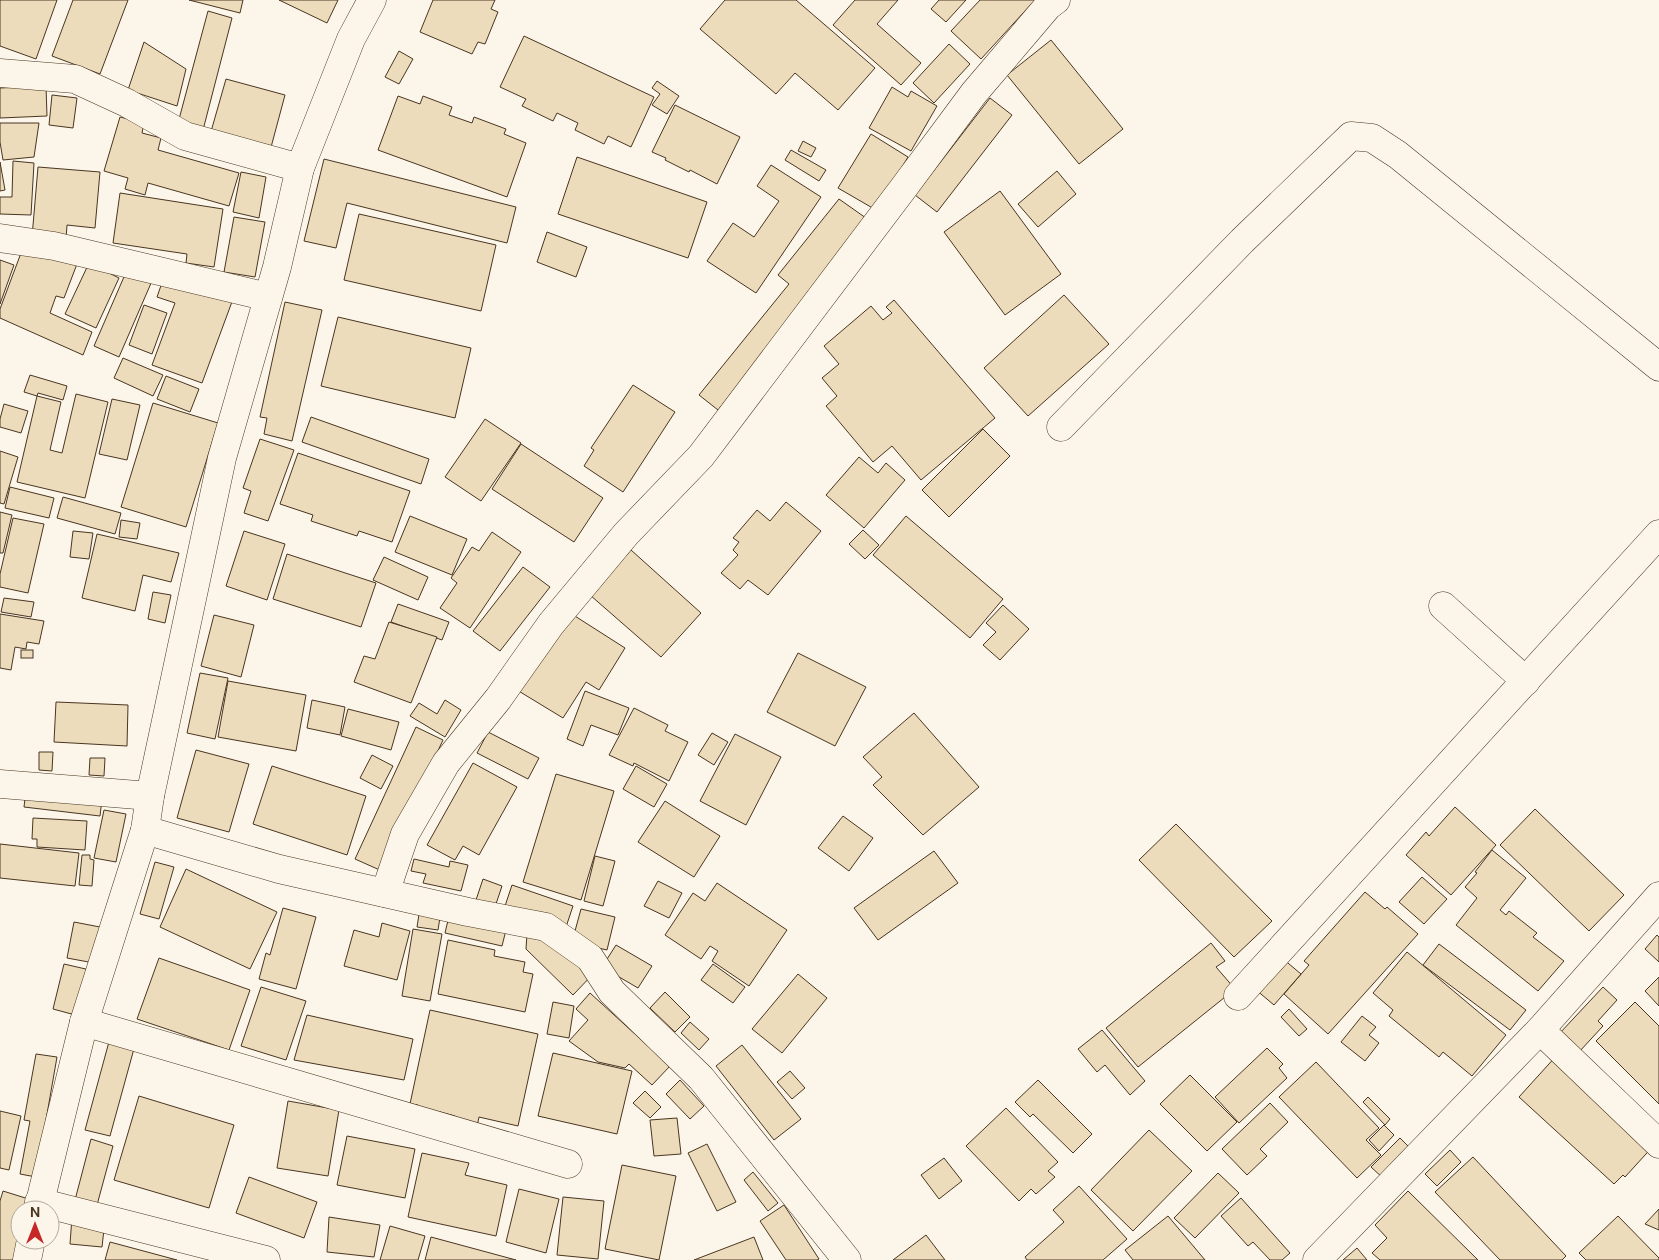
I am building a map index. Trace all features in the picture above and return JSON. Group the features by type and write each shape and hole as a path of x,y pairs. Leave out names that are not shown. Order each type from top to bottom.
{"street":[{"path":"40,1200 84,1022 145,830 150,796 222,458 268,297 300,168 351,39 372,0"},
{"path":"384,893 405,834 446,762 498,699 564,609 626,534 701,456 906,186 974,93 1048,6 1056,0"},
{"path":"0,73 74,79 127,103 185,136 300,168"},
{"path":"1061,427 1242,241 1351,136 1372,138 1398,155 1659,367"},
{"path":"0,238 72,250 268,297"},
{"path":"1238,996 1659,534"},
{"path":"1443,606 1526,681"},
{"path":"0,784 150,796"},
{"path":"145,830 279,870 468,912 546,927 590,958 612,992 701,1078 847,1260"},
{"path":"1317,1260 1540,1030 1659,896"},
{"path":"84,1022 568,1164"},
{"path":"1540,1030 1659,1144"},
{"path":"60,1211 266,1260"}],"building":[{"path":"0,0 57,0 36,59 0,46"},
{"path":"73,0 128,0 100,74 52,56"},
{"path":"189,0 243,0 240,13"},
{"path":"279,0 338,0 327,23"},
{"path":"433,0 495,0 491,9 498,12 485,44 478,42 472,54 420,32"},
{"path":"725,0 796,0 875,68 838,110 795,73 776,94 700,29"},
{"path":"855,0 898,0 877,24 921,63 901,85 833,25"},
{"path":"939,0 966,0 946,22 931,9"},
{"path":"980,0 1035,0 981,59 951,31"},
{"path":"208,11 232,18 203,130 178,123"},
{"path":"524,36 654,97 631,147 608,136 604,144 575,130 578,123 557,113 553,121 522,106 526,99 500,87"},
{"path":"1051,40 1123,129 1079,164 1007,75"},
{"path":"144,42 186,69 177,106 128,90"},
{"path":"949,44 970,64 934,103 913,83"},
{"path":"399,51 413,59 399,84 385,77"},
{"path":"226,79 285,95 270,151 210,135"},
{"path":"657,81 679,96 667,114 652,105 660,94 652,88"},
{"path":"46,86 47,116 0,118 0,88"},
{"path":"892,87 908,97 911,91 937,106 911,151 869,128"},
{"path":"52,95 77,98 73,128 49,125"},
{"path":"398,96 420,104 423,96 452,107 449,115 472,123 474,117 506,129 504,134 526,143 507,197 378,150"},
{"path":"990,98 1012,115 937,212 915,195"},
{"path":"675,105 740,137 717,184 690,170 689,172 652,152"},
{"path":"120,117 144,123 142,133 161,138 158,150 239,173 229,206 148,183 145,195 125,189 128,178 104,171"},
{"path":"0,123 39,123 34,157 3,160 0,142"},
{"path":"871,134 908,157 876,210 838,188"},
{"path":"803,141 816,148 811,157 798,151"},
{"path":"791,150 826,170 819,181 785,160"},
{"path":"577,157 707,202 688,258 558,214"},
{"path":"324,159 516,207 507,243 347,203 336,248 304,241"},
{"path":"13,161 34,163 31,215 0,214 0,197 12,197"},
{"path":"0,162 5,190 0,191"},
{"path":"771,165 821,197 756,293 707,261 733,223 754,237 779,201 757,186"},
{"path":"38,167 100,172 95,228 67,225 66,239 32,237"},
{"path":"1057,171 1076,194 1038,227 1018,204"},
{"path":"241,172 266,177 259,218 233,212"},
{"path":"1000,191 1061,274 1005,315 944,232"},
{"path":"120,193 223,209 214,267 186,263 187,254 113,243"},
{"path":"839,199 873,223 718,410 699,395 789,284 778,275"},
{"path":"359,214 496,245 481,311 344,280"},
{"path":"234,217 265,222 255,277 224,272"},
{"path":"547,232 587,247 576,277 537,262"},
{"path":"24,245 77,264 64,298 56,296 50,313 92,332 83,355 0,318 0,309"},
{"path":"0,260 14,265 0,304"},
{"path":"89,263 119,278 96,328 65,314"},
{"path":"130,263 155,274 119,357 94,346"},
{"path":"165,274 233,299 202,383 152,365 175,303 157,297"},
{"path":"1064,295 1109,344 1028,416 984,368"},
{"path":"894,300 995,418 921,480 892,446 873,462 826,406 837,396 822,378 839,364 824,346 871,306 883,320 892,313 886,307"},
{"path":"285,302 322,310 292,441 264,434 267,418 260,417"},
{"path":"144,305 167,313 152,354 129,345"},
{"path":"338,317 471,348 455,418 321,386"},
{"path":"123,358 163,375 153,396 114,378"},
{"path":"30,375 67,386 63,400 38,393 37,396 24,392"},
{"path":"166,376 199,389 190,412 157,399"},
{"path":"633,385 675,412 623,492 584,466 594,450 591,448"},
{"path":"76,394 108,402 85,498 17,482 37,396 61,402 50,450 62,453"},
{"path":"112,399 140,405 127,460 99,454"},
{"path":"153,403 218,423 186,527 121,507"},
{"path":"4,404 28,411 21,433 0,427"},
{"path":"311,417 429,459 421,484 302,442"},
{"path":"485,419 521,443 481,501 445,477"},
{"path":"983,429 1010,456 949,517 922,490"},
{"path":"260,439 294,450 268,521 244,513 251,491 243,488"},
{"path":"521,444 603,498 574,542 492,489"},
{"path":"0,451 18,457 4,504 0,503"},
{"path":"298,453 410,491 392,542 359,531 357,536 311,521 313,515 280,504"},
{"path":"859,457 878,473 886,463 905,480 864,528 826,495"},
{"path":"10,487 54,498 49,518 5,508"},
{"path":"63,497 121,513 115,534 57,518"},
{"path":"786,502 821,531 768,595 748,580 740,589 721,573 738,555 733,550 739,542 733,538 757,510 770,521"},
{"path":"0,512 12,515 3,553 0,553"},
{"path":"410,516 467,539 452,575 395,552"},
{"path":"906,516 1003,599 970,638 873,555"},
{"path":"13,518 44,524 28,593 0,587 0,574"},
{"path":"121,520 140,523 137,539 119,537"},
{"path":"863,530 879,545 865,559 849,544"},
{"path":"73,531 93,533 89,559 70,557"},
{"path":"244,531 285,544 267,600 226,586"},
{"path":"492,532 521,552 470,628 440,608 457,583 451,578 472,547 479,551"},
{"path":"97,534 179,553 171,582 143,575 135,611 82,598"},
{"path":"631,550 701,613 661,657 590,595"},
{"path":"287,554 376,583 361,627 273,599"},
{"path":"384,557 428,577 418,600 373,580"},
{"path":"523,567 550,587 500,651 473,631"},
{"path":"153,592 171,595 165,623 148,619"},
{"path":"4,598 34,602 31,617 1,612"},
{"path":"398,604 449,622 442,640 391,622"},
{"path":"1003,605 1029,629 1000,660 983,645 996,632 986,623"},
{"path":"567,611 625,648 599,690 586,682 563,718 517,690"},
{"path":"0,614 44,621 39,644 27,642 26,649 15,647 11,670 0,668"},
{"path":"214,615 254,625 241,677 201,666"},
{"path":"389,622 437,637 411,703 354,682 364,656 375,659"},
{"path":"21,650 33,650 33,658 21,658"},
{"path":"798,653 866,687 835,746 767,712"},
{"path":"200,673 228,678 215,739 187,733"},
{"path":"228,681 306,695 296,751 218,737"},
{"path":"585,691 629,708 618,735 591,725 583,746 567,739"},
{"path":"312,700 345,707 340,735 307,728"},
{"path":"445,700 461,710 445,737 410,716 419,703 437,714"},
{"path":"56,702 128,705 127,746 54,742"},
{"path":"634,708 668,725 665,731 688,742 669,781 634,763 633,766 609,755"},
{"path":"348,709 399,722 391,750 341,736"},
{"path":"914,713 979,787 923,835 873,785 882,777 863,757"},
{"path":"416,727 443,740 382,871 355,859"},
{"path":"488,732 539,758 528,779 477,753"},
{"path":"712,733 728,742 714,765 698,755"},
{"path":"735,734 781,757 746,825 700,801"},
{"path":"196,750 249,764 229,832 177,818"},
{"path":"39,752 53,752 52,771 39,770"},
{"path":"372,755 393,766 381,789 360,778"},
{"path":"90,758 105,758 104,776 89,775"},
{"path":"473,763 517,787 479,855 463,846 455,860 427,845"},
{"path":"272,766 366,796 347,855 253,824"},
{"path":"636,766 667,784 654,807 623,789"},
{"path":"556,774 614,791 581,900 523,882"},
{"path":"26,790 102,799 100,816 24,807"},
{"path":"665,801 720,836 694,877 638,842"},
{"path":"1455,807 1496,845 1451,895 1406,855 1426,832 1429,836"},
{"path":"1535,809 1624,895 1589,931 1500,845"},
{"path":"104,810 126,814 116,862 94,858"},
{"path":"843,816 873,838 849,871 818,848"},
{"path":"33,818 87,821 85,850 37,847 37,839 32,839"},
{"path":"1176,824 1272,921 1234,957 1139,860"},
{"path":"0,844 79,853 75,886 0,878"},
{"path":"1492,850 1526,878 1500,910 1506,915 1509,911 1537,933 1533,937 1564,961 1538,991 1456,925 1477,898 1465,887"},
{"path":"934,851 958,883 878,940 854,908"},
{"path":"82,855 90,855 90,859 94,860 92,886 79,885"},
{"path":"595,856 615,861 603,906 584,901"},
{"path":"414,859 449,867 450,861 468,865 461,891 423,883 426,874 411,871"},
{"path":"155,862 174,867 159,919 140,914"},
{"path":"186,869 277,912 250,969 160,927"},
{"path":"1422,877 1447,899 1424,924 1399,902"},
{"path":"483,879 502,886 494,910 475,903"},
{"path":"658,881 682,893 669,918 644,906"},
{"path":"717,883 787,930 749,986 712,961 718,951 710,946 701,959 665,935 693,893 705,901"},
{"path":"512,885 573,906 565,930 504,909"},
{"path":"1365,892 1385,909 1387,907 1418,934 1328,1034 1284,994 1309,965 1304,961"},
{"path":"283,908 316,917 296,989 259,979 266,953 270,955"},
{"path":"420,908 441,911 438,930 417,927"},
{"path":"581,909 615,917 607,950 572,942"},
{"path":"449,916 506,930 502,946 445,933"},
{"path":"74,922 100,927 94,963 67,958"},
{"path":"382,923 410,931 397,980 344,966 354,930 379,937"},
{"path":"413,929 442,934 430,1001 402,996"},
{"path":"527,934 553,934 594,973 573,995 526,949"},
{"path":"1657,935 1659,937 1659,962 1645,949"},
{"path":"448,940 495,950 494,956 525,962 523,972 533,974 525,1012 438,994"},
{"path":"1211,943 1225,961 1216,967 1235,989 1138,1067 1106,1028"},
{"path":"1439,944 1526,1010 1510,1030 1423,965"},
{"path":"616,945 652,966 638,988 602,967"},
{"path":"1407,952 1506,1035 1472,1076 1443,1052 1439,1057 1389,1016 1393,1010 1373,993"},
{"path":"159,958 250,990 229,1050 137,1019"},
{"path":"1282,958 1301,974 1274,1005 1255,989"},
{"path":"64,964 90,970 79,1016 53,1009"},
{"path":"713,964 745,987 733,1003 701,980"},
{"path":"798,974 827,998 782,1053 752,1029"},
{"path":"1659,977 1659,1006 1645,991"},
{"path":"261,987 306,1001 286,1060 241,1046"},
{"path":"1603,987 1617,1000 1598,1021 1603,1026 1579,1052 1559,1034"},
{"path":"665,992 690,1017 675,1032 650,1008"},
{"path":"590,993 670,1066 652,1085 629,1064 625,1068 598,1062 569,1041 588,1020 576,1009"},
{"path":"553,1002 574,1006 569,1038 547,1034"},
{"path":"1635,1002 1659,1026 1659,1104 1596,1041"},
{"path":"1289,1009 1307,1029 1299,1036 1281,1017"},
{"path":"430,1010 538,1034 518,1126 479,1117 476,1131 453,1126 455,1116 440,1112 415,1117 418,1105 410,1104"},
{"path":"307,1015 413,1039 404,1080 294,1060"},
{"path":"1362,1016 1376,1027 1369,1035 1379,1043 1365,1061 1341,1042"},
{"path":"690,1022 709,1039 699,1050 681,1033"},
{"path":"1102,1030 1145,1081 1130,1095 1105,1065 1097,1072 1078,1049"},
{"path":"110,1038 135,1045 110,1136 85,1130"},
{"path":"742,1045 801,1119 774,1140 716,1066"},
{"path":"1267,1048 1283,1064 1279,1068 1287,1078 1239,1123 1215,1097"},
{"path":"553,1053 632,1071 617,1134 538,1116"},
{"path":"36,1054 57,1057 36,1177 20,1174 30,1121 24,1120"},
{"path":"1558,1054 1656,1143 1625,1177 1623,1175 1614,1184 1519,1097"},
{"path":"1316,1062 1379,1128 1366,1140 1381,1155 1357,1178 1279,1097"},
{"path":"790,1071 805,1088 792,1099 777,1082"},
{"path":"1190,1075 1237,1122 1207,1151 1160,1104"},
{"path":"680,1080 704,1106 690,1119 666,1094"},
{"path":"1038,1080 1092,1134 1073,1153 1033,1114 1030,1117 1015,1102"},
{"path":"645,1091 661,1107 650,1118 633,1103"},
{"path":"139,1096 234,1125 209,1208 114,1180"},
{"path":"1368,1097 1390,1119 1385,1125 1363,1102"},
{"path":"288,1101 339,1110 328,1176 277,1168"},
{"path":"1270,1103 1288,1122 1260,1149 1267,1156 1247,1175 1222,1149"},
{"path":"1006,1108 1058,1162 1048,1171 1055,1177 1036,1194 1031,1189 1019,1201 966,1146"},
{"path":"0,1111 21,1116 9,1170 0,1168"},
{"path":"677,1118 681,1154 654,1156 650,1120"},
{"path":"1384,1125 1394,1135 1379,1151 1369,1140"},
{"path":"1149,1130 1192,1171 1133,1231 1091,1190"},
{"path":"347,1136 415,1149 405,1198 337,1185"},
{"path":"1400,1138 1412,1150 1384,1179 1371,1167"},
{"path":"91,1139 113,1146 97,1205 75,1200"},
{"path":"707,1144 736,1202 717,1211 688,1153"},
{"path":"1450,1150 1461,1162 1437,1186 1425,1174"},
{"path":"422,1153 469,1163 465,1175 507,1185 496,1236 408,1217"},
{"path":"1473,1157 1566,1256 1562,1260 1500,1260 1435,1192"},
{"path":"944,1158 962,1181 939,1199 921,1175"},
{"path":"622,1165 676,1176 659,1260 605,1249"},
{"path":"753,1172 778,1203 768,1211 744,1180"},
{"path":"1218,1173 1239,1193 1195,1238 1174,1218"},
{"path":"249,1177 317,1202 304,1238 236,1213"},
{"path":"1079,1186 1127,1239 1103,1260 1027,1260 1025,1257 1064,1222 1053,1210"},
{"path":"519,1189 559,1199 546,1253 506,1242"},
{"path":"3,1191 32,1200 10,1200 10,1250 18,1250 17,1260 0,1260 0,1201"},
{"path":"1408,1191 1478,1260 1380,1260 1372,1253 1387,1238 1375,1225"},
{"path":"563,1197 604,1201 598,1259 557,1255"},
{"path":"1241,1198 1290,1253 1282,1260 1270,1260 1253,1242 1248,1246 1221,1216"},
{"path":"784,1205 819,1259 786,1260 760,1221"},
{"path":"1659,1209 1659,1230 1645,1224"},
{"path":"1168,1216 1205,1260 1133,1260 1125,1250"},
{"path":"1618,1216 1659,1260 1586,1260 1579,1253"},
{"path":"72,1217 105,1220 102,1247 70,1244"},
{"path":"329,1217 380,1225 374,1257 327,1252"},
{"path":"390,1226 425,1236 418,1260 380,1260"},
{"path":"926,1235 945,1260 893,1260"},
{"path":"431,1237 516,1260 425,1260"},
{"path":"754,1237 763,1260 694,1260"},
{"path":"110,1242 177,1260 105,1260"},
{"path":"1357,1248 1367,1260 1343,1260"}]}
